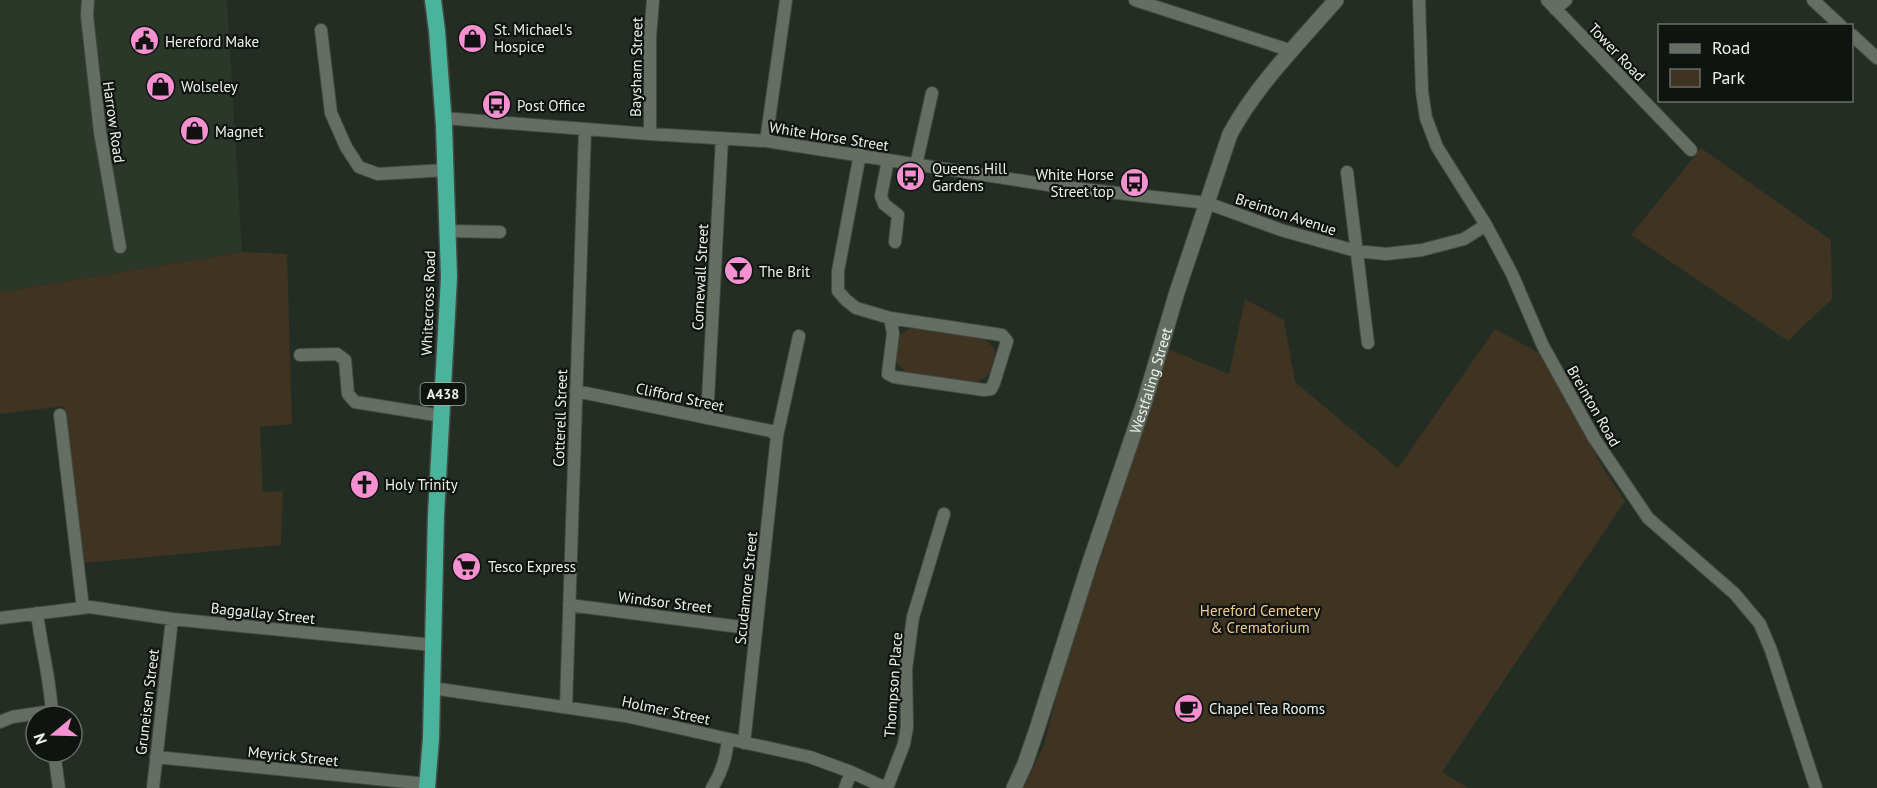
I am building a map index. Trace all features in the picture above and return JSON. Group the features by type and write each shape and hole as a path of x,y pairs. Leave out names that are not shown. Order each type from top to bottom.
{"highway":[{"name":"Whitecross Road","path":"427,786 434,645 435,538 449,277 443,118 433,0"}],"street":[{"name":"Harrow Road","path":"88,0 87,16 99,132 120,247"},
{"name":"Baysham Street","path":"650,134 650,37 653,0"},
{"path":"766,141 786,0"},
{"path":"1135,0 1292,51"},
{"name":"Westfaling Street","path":"1014,788 1037,729 1145,400 1176,292 1230,134 1242,112 1336,0"},
{"name":"Breinton Road","path":"1419,0 1422,92 1426,118 1437,147 1486,225 1512,274 1543,346 1588,428 1648,518 1735,594 1760,624 1771,650 1816,788"},
{"path":"1551,5 1566,0"},
{"path":"1813,0 1840,24"},
{"name":"Tower Road","path":"1551,5 1691,150"},
{"path":"321,30 331,113 346,147 359,166 378,174 446,170"},
{"path":"1853,37 1877,58"},
{"path":"916,165 932,93"},
{"name":"White Horse Street","path":"443,118 766,141 1055,186 1207,203"},
{"name":"Cotterell Street","path":"566,707 585,129"},
{"name":"Cornewall Street","path":"707,418 722,138"},
{"path":"860,154 838,271 838,291 856,308 890,318 1002,335 1007,341 991,389 984,390 894,377 888,374 893,333 890,318"},
{"path":"888,160 881,196 884,204 898,215 895,242"},
{"name":"Breinton Avenue","path":"1347,172 1368,343"},
{"name":"Breinton Avenue","path":"1207,203 1281,230 1356,251 1386,254 1422,250 1464,238 1486,225"},
{"path":"448,231 500,232"},
{"name":"Scudamore Street","path":"744,743 777,436 799,336"},
{"path":"300,355 337,354 345,360 348,394 354,402 442,416"},
{"name":"Clifford Street","path":"576,391 771,432 777,436"},
{"path":"60,415 87,608"},
{"name":"Thompson Place","path":"887,788 908,727 906,669 914,617 944,514"},
{"name":"Windsor Street","path":"569,604 756,629"},
{"name":"Baggallay Street","path":"0,618 87,608 172,619 434,645"},
{"path":"37,613 51,704"},
{"name":"Gruneisen Street","path":"153,788 172,619"},
{"name":"Holmer Street","path":"432,688 625,716 810,757 887,788"},
{"path":"0,722 12,717 24,716"},
{"path":"712,788 726,759 728,739"},
{"name":"Meyrick Street","path":"156,757 427,786"},
{"path":"56,764 59,788"},
{"path":"845,788 850,772"}],"shaded area":[{"path":"0,0 227,0 242,252 0,292"}],"green space":[{"path":"1701,148 1831,240 1832,299 1788,341 1631,235"},
{"path":"242,252 287,254 292,424 260,427 263,492 283,491 281,545 84,563 64,406 0,414 0,292"},
{"name":"Hereford Cemetery & Crematorium","path":"1245,299 1284,320 1295,382 1398,468 1495,329 1541,354 1603,468 1625,501 1442,772 1468,788 1024,788 1044,744 1066,661 1123,491 1166,348 1229,374"},
{"path":"912,328 981,336 994,348 995,360 991,371 984,378 973,382 912,375 905,372 892,357 897,338"}],"place":[{"name":"St. Michael's Hospice","path":"473,38"},
{"name":"Hereford Make","path":"144,41"},
{"name":"Wolseley","path":"160,86"},
{"name":"Post Office","path":"496,105"},
{"name":"Magnet","path":"194,131"},
{"name":"Queens Hill Gardens","path":"911,177"},
{"name":"White Horse Street top","path":"1135,183"},
{"name":"The Brit","path":"738,271"},
{"name":"Holy Trinity","path":"364,484"},
{"name":"Tesco Express","path":"467,566"},
{"name":"Chapel Tea Rooms","path":"1188,708"}]}
